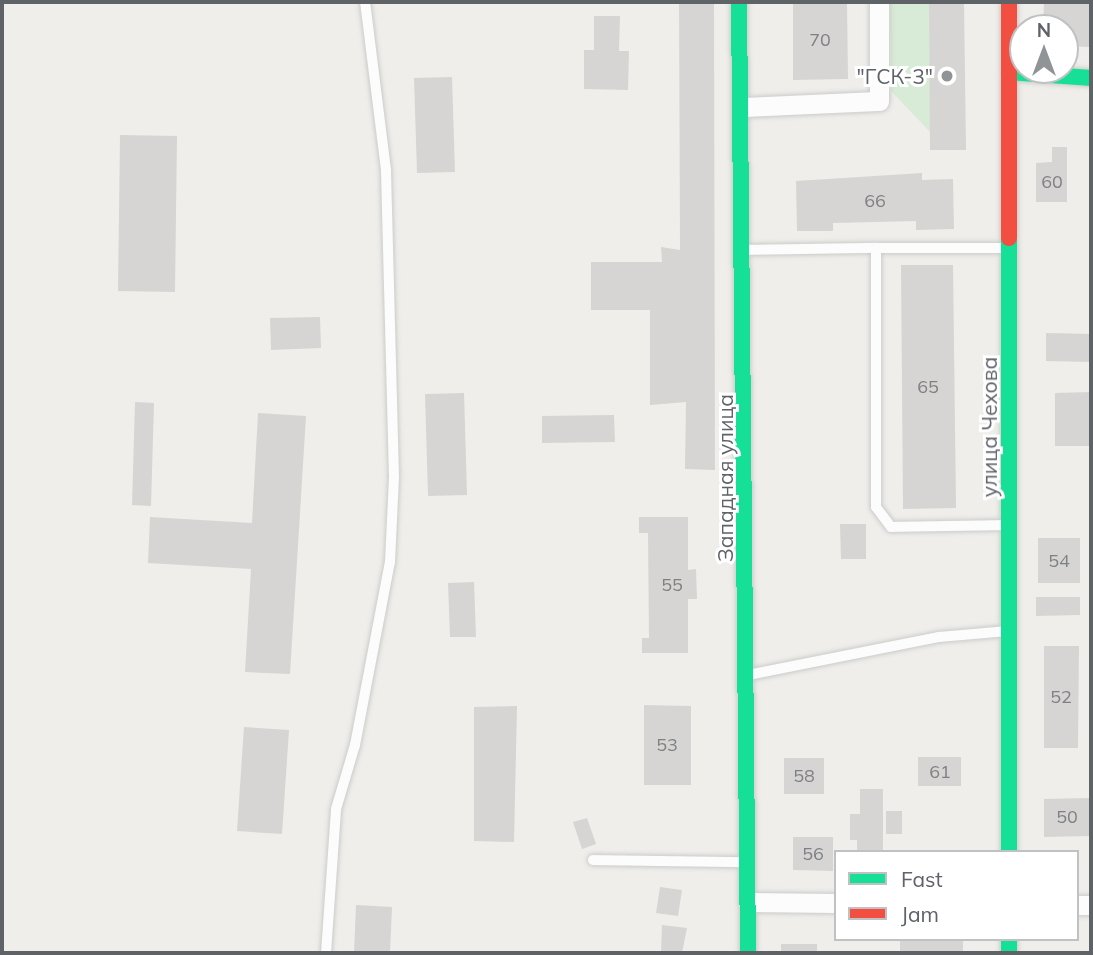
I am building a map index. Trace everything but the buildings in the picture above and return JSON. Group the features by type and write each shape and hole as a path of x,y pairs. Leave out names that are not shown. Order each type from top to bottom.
{"street":[{"name":"Западная улица","path":"739,2 744,250 748,953"},
{"path":"742,107 879,101 879,2"},
{"name":"улица Чехова","path":"1009,84 1009,850"},
{"path":"748,902 834,903"}],"lane":[{"path":"326,953 335,819 390,562 394,477 386,170 365,2"},
{"path":"876,248 876,507 891,527 1009,525"},
{"path":"744,250 1010,248"},
{"path":"747,675 939,636 1010,631"},
{"path":"593,860 748,862"}],"green space":[{"path":"890,2 929,2 931,133 891,91"}],"traffic: fast":[{"path":"739,2 748,953"},
{"path":"1079,77 1091,78"},
{"path":"1009,238 1009,850"},
{"path":"1009,941 1009,953"}],"traffic: jam":[{"path":"1009,2 1009,238"}],"place":[{"name":"\"ГСК-3\"","path":"947,76"}]}
